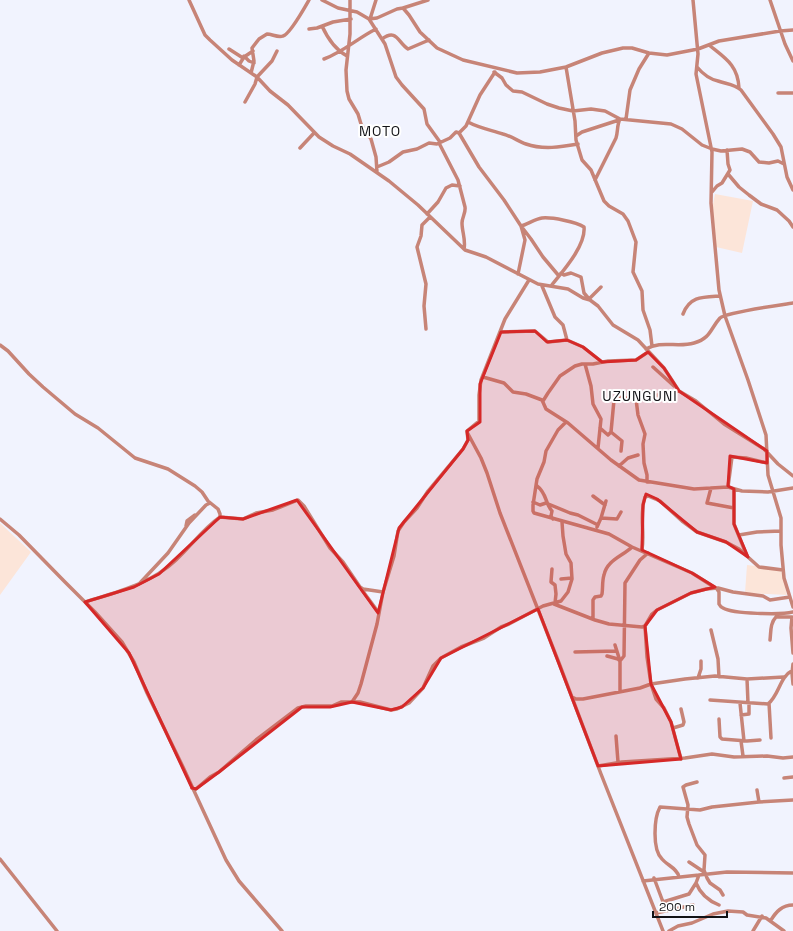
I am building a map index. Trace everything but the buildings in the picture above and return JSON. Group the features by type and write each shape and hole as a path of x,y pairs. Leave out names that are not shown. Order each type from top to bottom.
{"street":[{"path":"190,0 206,35 210,40 292,108 314,133 377,172 411,198 464,249 486,257 542,286 568,289 590,300"},
{"path":"251,73 254,63 252,48 258,40 265,35 270,34 280,37 285,35 309,0"},
{"path":"322,0 338,8 351,10 369,19 382,39 396,77 424,109 426,124 439,142 460,186 466,210 462,221 465,241 464,249"},
{"path":"350,0 351,19 346,76 348,95 357,112 361,124 371,139 376,158 377,172"},
{"path":"369,19 376,0"},
{"path":"369,19 377,18 398,9 428,0"},
{"path":"693,0 698,49 697,80 707,133 712,149 711,193 720,296 725,316 764,430 769,481 781,515 783,570 793,607"},
{"path":"770,0 787,50 793,61"},
{"path":"403,8 420,32 436,48 458,58 495,70 521,73 540,72 566,67 602,53 623,48 632,48 649,53 667,55 698,49 719,41 793,30"},
{"path":"309,29 333,22 351,19"},
{"path":"322,26 339,51 347,56"},
{"path":"324,59 376,29"},
{"path":"382,39 389,35 395,36 408,49 429,40"},
{"path":"709,45 734,67 738,76 739,88 777,141 783,153 787,177 793,190"},
{"path":"230,49 254,63"},
{"path":"239,65 244,57 253,51"},
{"path":"245,102 257,78 277,52"},
{"path":"626,119 630,90 635,82 639,68 649,53"},
{"path":"566,67 576,136 582,160 590,170 606,204 625,216 636,242 633,272 642,291 643,310 650,330 652,346"},
{"path":"697,67 710,78 739,88"},
{"path":"495,70 506,85 513,91 522,92 549,105 565,110 573,111 588,108 605,111 620,119"},
{"path":"377,167 389,162 403,152 416,149 429,143 435,144 450,138 456,132 458,133 464,129 480,95 495,70"},
{"path":"778,94 793,93"},
{"path":"576,136 582,132 620,119 660,122 682,128 702,145 712,149 727,150 742,148 750,152 759,162 769,163 778,161 784,164"},
{"path":"595,180 616,138 620,119"},
{"path":"468,122 531,145 556,148 578,144"},
{"path":"300,148 314,133"},
{"path":"458,133 479,167 532,239 543,257 560,275"},
{"path":"711,193 722,183 730,169 727,150"},
{"path":"728,174 749,195 761,204 777,210 792,224"},
{"path":"426,329 424,306 426,281 417,247 421,236 422,225 446,188 452,185 460,186"},
{"path":"521,226 535,220 545,218 572,222 584,227 584,233 575,256 551,286"},
{"path":"518,274 525,242 521,226"},
{"path":"560,275 571,273 581,277 584,293 590,300 598,306 613,325 636,338 664,368 678,389"},
{"path":"467,432 479,421 480,384 505,319 529,280"},
{"path":"542,286 555,317 563,325 567,340"},
{"path":"590,300 601,287"},
{"path":"683,314 689,303 697,298 720,296"},
{"path":"543,401 560,376 575,366 602,362 636,360 652,346 659,344 686,345 695,343 706,338 720,318 741,312 793,303"},
{"path":"501,332 535,332 548,342 567,340 583,347 602,362"},
{"path":"0,344 33,379 76,414 98,428 135,458 162,467 185,479 202,492 210,503 218,509 220,517"},
{"path":"585,364 591,386 593,404 601,419 598,448"},
{"path":"653,367 665,379 696,401 724,424 767,452 778,464 793,475"},
{"path":"483,377 492,378 504,383 512,392 528,395 543,401 546,409 566,422 619,466 639,480 694,489 728,487 747,492 773,492 793,488"},
{"path":"612,432 615,398 636,399 678,389"},
{"path":"636,399 638,415 645,434 643,458 647,482"},
{"path":"566,422 558,430 547,449 544,462 537,479 532,508 534,513 614,536 632,547 648,552 692,573 719,592 719,604 725,609 764,614 793,612"},
{"path":"600,428 608,435 612,432"},
{"path":"352,702 360,687 383,592 394,556 399,528 417,508 428,491 463,449 468,440 467,432"},
{"path":"467,432 487,473 500,512 571,697 663,931"},
{"path":"612,432 622,441 621,451"},
{"path":"619,466 628,458 638,455"},
{"path":"728,487 732,457 746,458 767,463"},
{"path":"537,486 542,490 549,508 552,511 551,516 553,519"},
{"path":"711,488 706,502 734,508"},
{"path":"734,488 734,524 748,557"},
{"path":"593,496 605,503 596,530"},
{"path":"642,550 644,532 642,508 645,497 648,496 660,501 682,522 697,532 726,542 739,550 759,567 783,570"},
{"path":"85,602 138,585 167,569 209,526 220,517 243,519 273,510 298,500 304,506 330,548 343,562 353,579 379,613"},
{"path":"533,502 540,505 548,503 570,514 578,515 598,525"},
{"path":"138,585 168,553 186,526 206,504 210,503"},
{"path":"601,518 618,519 621,512"},
{"path":"0,519 19,535 114,632 129,653 222,852 237,879 282,931"},
{"path":"192,788 196,789 210,777 220,772 261,736 298,708 306,706 332,706 341,702 360,702 391,710 397,709 409,703 423,688 433,666 441,658 461,647 484,638 501,627 543,606 554,604 563,600 571,586 572,578 571,563 566,554 563,540 562,522"},
{"path":"739,535 757,532 781,531"},
{"path":"593,619 593,600 595,597 601,596 602,594 606,570 613,561 632,547"},
{"path":"620,661 624,656 625,583 640,560 648,552"},
{"path":"552,569 551,582 555,585 556,590 554,604"},
{"path":"562,579 572,578"},
{"path":"361,588 383,592"},
{"path":"681,759 673,728 665,709 655,696 651,684 647,659 645,626 652,614 691,593 706,588 715,588 764,596 770,600 790,597"},
{"path":"788,590 793,591"},
{"path":"554,604 593,619 614,625 645,626"},
{"path":"770,640 771,626 774,618 793,617 793,653"},
{"path":"711,630 718,659 719,677"},
{"path":"615,645 620,661 620,691"},
{"path":"575,652 617,651"},
{"path":"607,656 620,661"},
{"path":"698,678 701,669 701,661"},
{"path":"793,664 793,684"},
{"path":"710,700 740,703 769,703 778,692 784,677 792,670"},
{"path":"571,697 583,699 651,684 698,678 719,677 747,679 784,677"},
{"path":"741,715 749,714 747,679"},
{"path":"740,703 743,756"},
{"path":"769,703 771,738"},
{"path":"673,728 683,725 684,722 681,708"},
{"path":"719,719 720,738 742,741 760,740"},
{"path":"616,736 618,762"},
{"path":"598,766 618,762 681,759 712,754 734,757 793,757"},
{"path":"784,778 793,777"},
{"path":"697,782 683,787 688,810 687,817 689,824 697,845 705,855 705,874"},
{"path":"757,790 759,802"},
{"path":"679,877 678,873 660,857 657,849 654,830 660,807 700,810 712,807 793,800"},
{"path":"0,859 57,931"},
{"path":"689,862 705,874 710,883 720,890 723,895"},
{"path":"643,881 654,878 679,877 732,871 793,874"},
{"path":"663,902 689,894 699,875"},
{"path":"654,878 666,910"},
{"path":"696,883 707,898 719,905"},
{"path":"656,913 693,905"},
{"path":"771,920 779,909 793,905"},
{"path":"669,931 678,926 695,922 726,911 743,912 746,915 762,916 771,920 784,931"},
{"path":"753,931 762,916"}],"highlighted area":[{"path":"535,331 547,342 567,340 583,347 602,362 636,360 648,352 664,368 679,391 767,451 767,463 730,456 728,486 734,489 734,524 748,557 726,542 697,532 657,499 646,494 643,505 642,550 692,573 715,587 691,593 657,610 645,626 651,684 671,722 681,759 598,766 538,609 441,658 423,688 402,707 391,710 352,702 330,707 302,707 196,789 192,788 129,653 85,602 134,587 159,574 220,517 243,519 297,500 378,613 399,528 463,449 468,440 467,431 480,422 480,384 501,332"}],"shaded area":[{"path":"715,194 753,201 742,253 716,247 712,209"},
{"path":"0,523 31,552 0,595"},
{"path":"747,565 781,569 787,595 745,593"}],"district":[{"name":"MOTO","path":"380,131"},
{"name":"UZUNGUNI","path":"640,396"}]}
